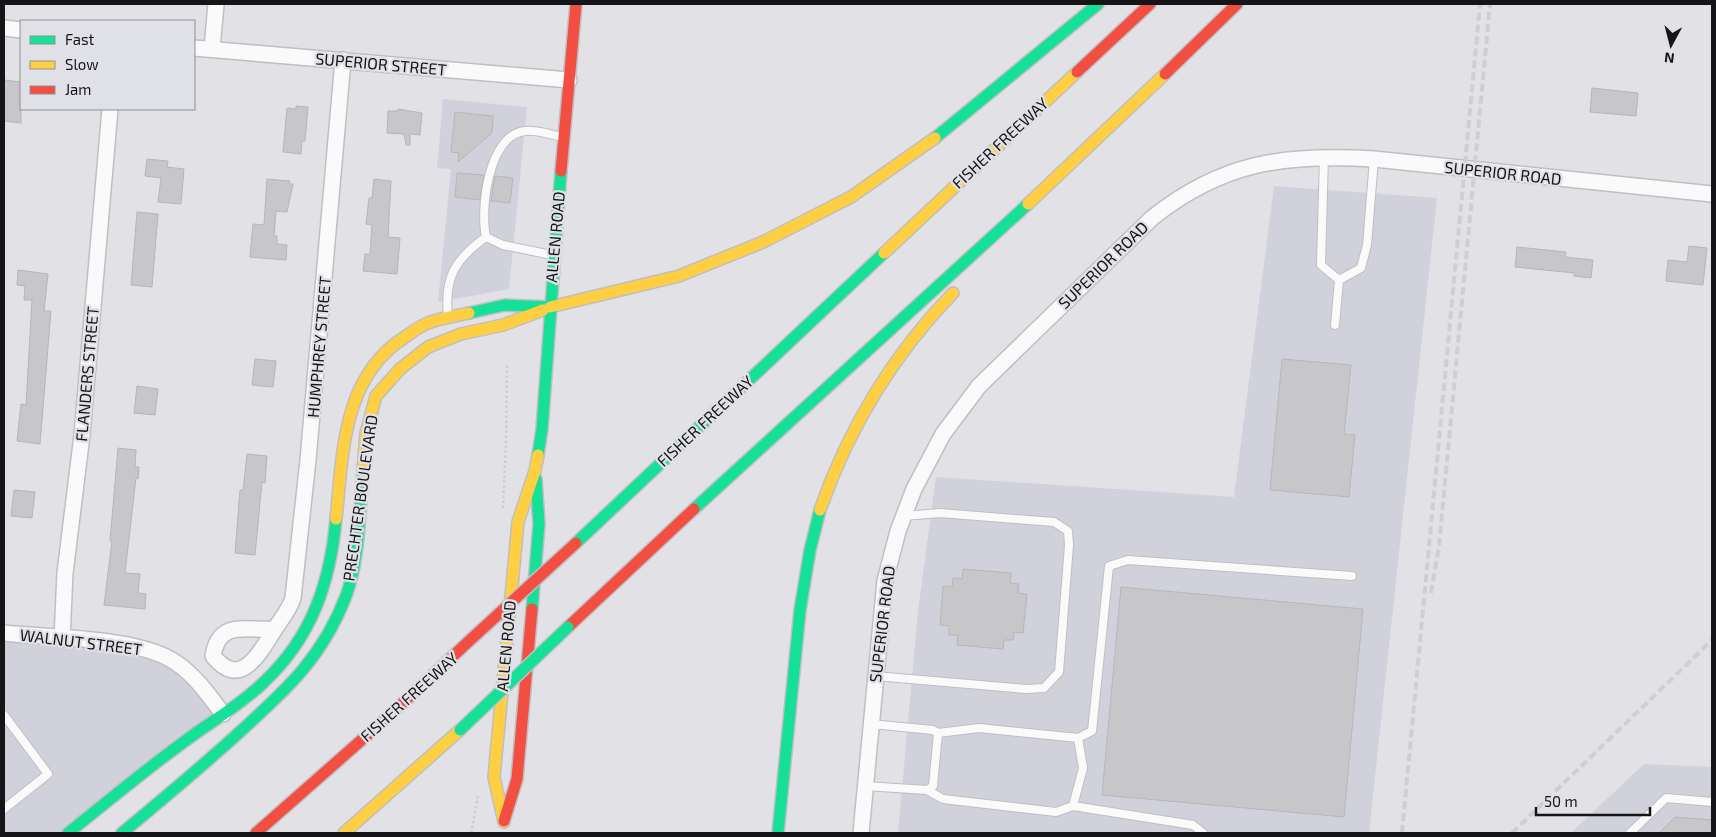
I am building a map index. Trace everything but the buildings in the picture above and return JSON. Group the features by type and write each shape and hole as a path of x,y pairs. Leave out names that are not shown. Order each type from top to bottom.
{"main road":[{"name":"ALLEN ROAD","path":"504,828 494,777 518,522 536,471 542,429 554,256 576,4"},
{"path":"550,307 679,276 764,242 851,197 925,147 1098,4"},
{"name":"FISHER FREEWAY","path":"256,833 390,715 576,543 944,195 1150,4"},
{"path":"344,833 460,730 740,465 1072,164 1237,4"},
{"path":"1016,231 1072,164"},
{"path":"778,833 801,601 808,558 820,511 854,425 896,360 938,308 964,283"},
{"name":"PRECHTER BOULEVARD","path":"68,833 182,742 264,683 292,651 316,612 333,553 346,425 358,393 374,362 397,342 427,323 505,305 550,307"},
{"name":"PRECHTER BOULEVARD","path":"122,833 217,753 294,682 324,642 346,595 355,557 366,434 376,396 400,369 428,347 461,334 503,325 550,307"},
{"name":"ALLEN ROAD","path":"504,828 517,779 539,524 536,471"}],"street":[{"path":"212,50 216,4"},
{"path":"4,28 20,30"},
{"name":"SUPERIOR STREET","path":"195,48 569,80"},
{"name":"HUMPHREY STREET","path":"275,629 289,609 293,598 308,460 343,60"},
{"name":"FLANDERS STREET","path":"62,639 65,573 82,434 110,110"},
{"name":"SUPERIOR ROAD","path":"861,833 885,581 914,489 934,448 979,386 1152,218 1185,194 1220,176 1270,162 1324,156 1374,159 1712,194"},
{"name":"WALNUT STREET","path":"4,633 119,644 154,652 185,670 223,714"}],"lane":[{"path":"486,237 483,224 490,169 504,142 514,134 525,130 564,137"},
{"path":"1324,156 1321,265 1339,280"},
{"path":"1339,280 1361,268 1367,245 1374,159"},
{"path":"486,237 503,245 554,256"},
{"path":"448,318 446,300 448,283 455,266 465,252 486,237"},
{"path":"1335,325 1339,280"},
{"path":"875,676 1026,689 1044,688 1059,672 1069,545 1068,532 1054,522 940,513 904,516"},
{"path":"871,724 933,730 938,733 978,728 1078,738 1092,731 1109,566 1128,560 1352,576"},
{"path":"4,715 48,774 4,809"},
{"path":"927,790 933,786 938,733"},
{"path":"1074,806 1083,768 1078,738"},
{"path":"865,786 927,790 943,799 1056,812 1074,806 1193,825 1203,833"},
{"path":"1630,833 1666,798 1712,802"}],"shaded area":[{"path":"443,99 527,107 509,289 438,302 451,169 437,168"},
{"path":"1274,186 1437,198 1369,833 898,833 918,611 936,477 1234,497"},
{"path":"4,633 154,652 223,714 68,833 4,833"},
{"path":"1644,764 1712,767 1712,833 1571,833"}],"railway":[{"path":"1402,833 1480,4"},
{"path":"1431,593 1439,546 1490,4"},
{"path":"1512,833 1712,640"}],"traffic: fast":[{"path":"935,138 1098,4"},
{"path":"538,455 542,429 561,171"},
{"path":"694,509 1028,204"},
{"path":"576,543 884,253"},
{"path":"469,313 505,305 550,307"},
{"path":"122,833 260,714 303,669 327,636 337,617 351,581 358,535 363,472"},
{"path":"532,609 539,524 536,479"},
{"path":"778,833 800,610 810,550 820,510"},
{"path":"68,833 170,752 245,698 281,665 295,647 316,608 329,565 336,519"},
{"path":"460,730 568,627"}],"traffic: slow":[{"path":"884,253 1077,72"},
{"path":"1028,204 1165,74"},
{"path":"550,307 679,276 763,242 851,197 935,138"},
{"path":"820,510 844,450 874,394 911,342 953,293"},
{"path":"363,472 366,433 376,396 400,369 428,347 461,334 503,325 543,310"},
{"path":"336,519 344,443 357,395 369,373 384,354 419,327 438,320 469,313"},
{"path":"504,822 494,777 518,522 535,471 538,455"},
{"path":"344,833 460,730"}],"traffic: jam":[{"path":"561,171 576,4"},
{"path":"1077,72 1150,4"},
{"path":"1165,74 1237,4"},
{"path":"568,627 694,509"},
{"path":"468,642 576,543"},
{"path":"504,821 517,779 532,609"},
{"path":"256,833 390,715 468,642"}]}
